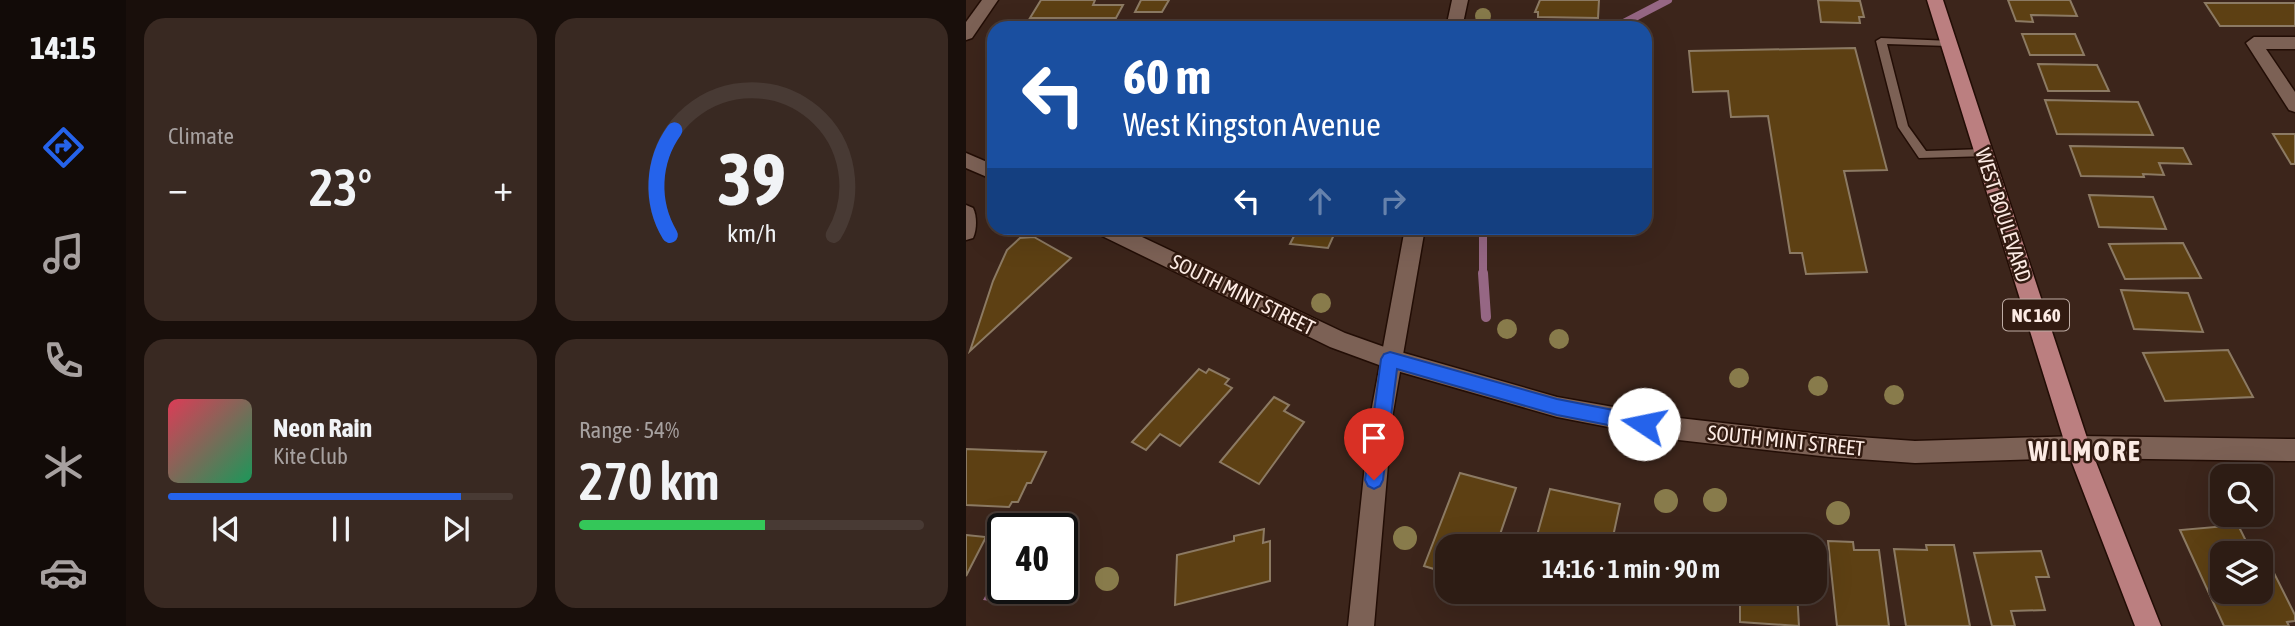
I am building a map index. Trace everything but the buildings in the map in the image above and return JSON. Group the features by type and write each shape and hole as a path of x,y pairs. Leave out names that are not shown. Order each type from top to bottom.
{"main road":[{"name":"WEST BOULEVARD","path":"1935,0 2078,447 2148,626"}],"street":[{"path":"966,34 990,0"},
{"path":"1456,21 1460,0"},
{"path":"2295,43 2254,43 2295,106"},
{"path":"966,160 987,170"},
{"path":"966,214 966,232"},
{"name":"SOUTH MINT STREET","path":"1120,235 1338,340 1390,359 1557,407 1670,429 1915,452 2078,447 2295,450"},
{"path":"1362,626 1377,450 1390,359 1414,235"}],"lane":[{"path":"1948,43 1881,41 1903,127 1923,155 1983,153"}],"waterway":[{"path":"1628,21 1668,0"},
{"path":"1483,235 1483,273"},
{"path":"1483,273 1486,317"}],"district":[{"name":"WILMORE","path":"2085,451"}],"route":[{"path":"1374,480 1390,359 1557,407 1644,424"}]}
